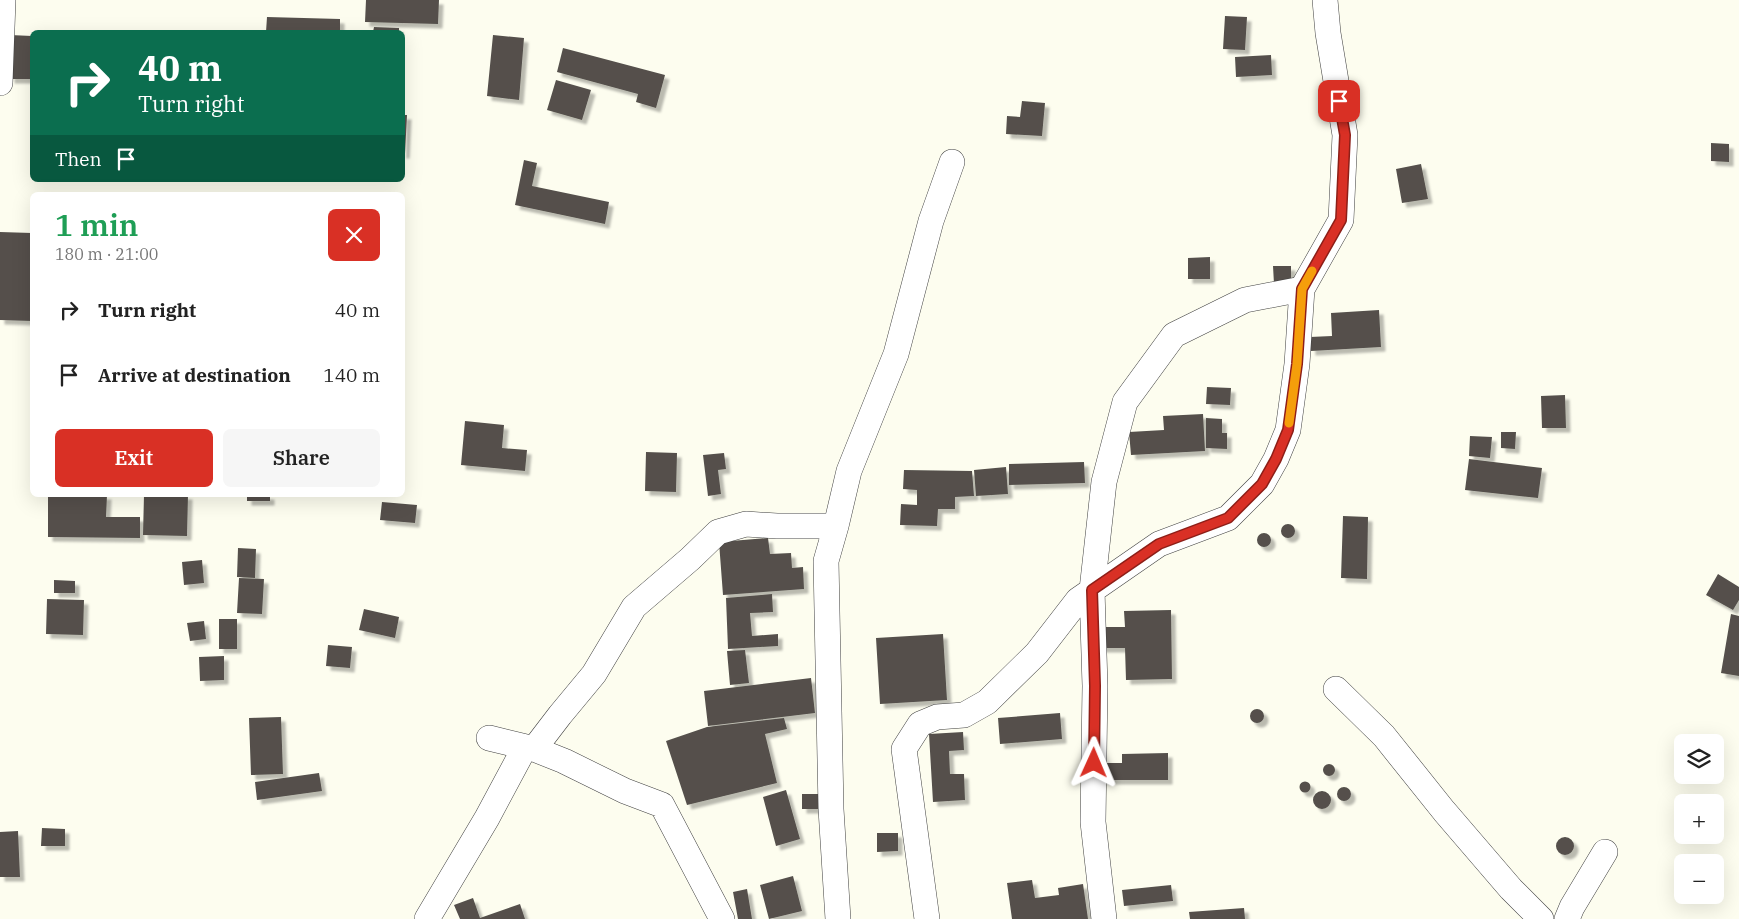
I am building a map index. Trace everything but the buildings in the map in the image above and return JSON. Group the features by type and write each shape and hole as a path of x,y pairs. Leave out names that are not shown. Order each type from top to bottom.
{"street":[{"path":"0,83 3,0"},
{"path":"927,919 904,749 920,724 937,717 964,715 987,702 1037,652 1078,600 1159,544 1228,518 1262,484 1276,459 1288,430 1297,364 1302,289 1341,220 1345,135 1328,33 1325,0"},
{"path":"838,919 831,809 826,561 849,471 896,354 930,221 952,162"},
{"path":"1104,919 1093,822 1095,686 1092,590 1104,482 1125,402 1174,335 1245,300 1302,289"},
{"path":"427,919 529,748 560,715 594,674 634,607 718,532 746,524 836,526"},
{"path":"1336,689 1384,736 1444,811 1511,889 1541,919"},
{"path":"489,738 529,748 564,761 625,791 662,805 722,919"},
{"path":"1567,919 1572,907 1605,852"}],"slow traffic":[{"path":"1289,423 1297,364 1302,289 1312,271"}],"route":[{"path":"1094,763 1095,686 1092,590 1159,544 1228,518 1262,484 1276,459 1288,430 1297,364 1302,289 1341,220 1345,135 1339,101"}]}
